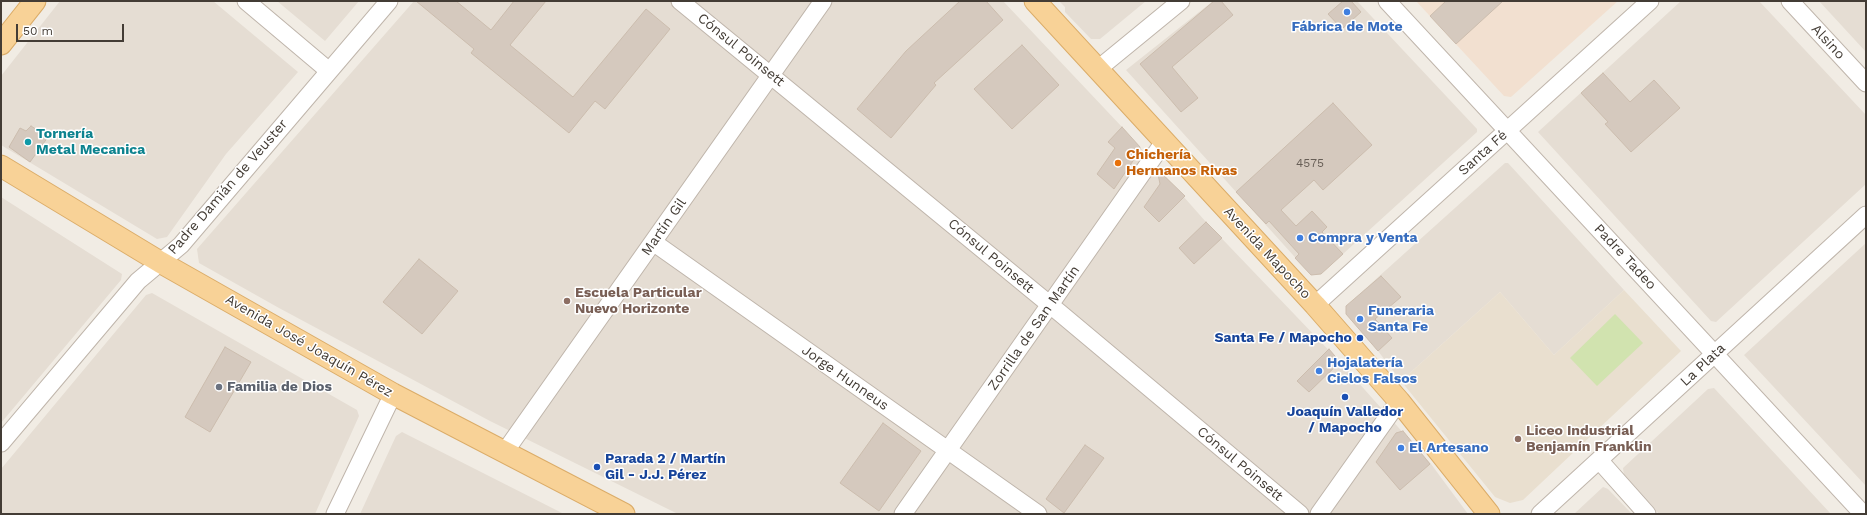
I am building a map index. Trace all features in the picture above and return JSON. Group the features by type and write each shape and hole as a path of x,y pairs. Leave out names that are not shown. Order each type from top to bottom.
{"main road":[{"path":"1,44 35,1"},
{"name":"Avenida Mapocho","path":"1035,1 1315,306 1399,401 1489,514"},
{"name":"Avenida José Joaquín Pérez","path":"1,166 160,262 393,394 624,514"}],"street":[{"path":"246,1 329,71"},
{"name":"Padre Damián de Veuster","path":"1,443 133,287 182,244 389,1"},
{"name":"Cónsul Poinsett","path":"680,1 1050,305 1300,514"},
{"name":"Martín Gil","path":"504,453 823,1"},
{"path":"1098,69 1181,1"},
{"name":"Padre Tadeo","path":"1387,1 1863,514"},
{"name":"Santa Fé","path":"1315,306 1650,1"},
{"name":"Alsino","path":"1790,1 1866,83"},
{"name":"Zorrilla de San Martín","path":"903,514 1164,142"},
{"name":"La Plata","path":"1540,514 1866,216"},
{"name":"Jorge Hunneus","path":"653,242 1038,514"},
{"path":"335,514 393,394"},
{"path":"1319,514 1399,401"},
{"path":"1598,460 1647,514"}],"shaded area":[{"path":"60,1 213,1 298,72 226,154 167,237 157,239 1,145 1,76"},
{"path":"277,1 359,1 325,41"},
{"path":"414,1 1003,1 1122,127 1206,222 1340,362 1431,464 1468,514 678,514 490,421 279,308 199,263 197,249"},
{"path":"1059,1 1146,1 1100,39 1091,39 1065,12 1065,7"},
{"path":"1213,1 1357,1 1477,129 1477,132 1321,274 1311,275 1126,70"},
{"path":"1416,1 1618,1 1511,97 1504,96"},
{"path":"1681,1 1759,1 1866,115 1866,184 1716,322 1711,321 1538,132"},
{"path":"1819,1 1866,1 1866,52"},
{"path":"1505,163 1508,163 1624,290 1554,355 1500,292 1401,381 1378,351 1346,314 1346,306"},
{"path":"1,197 122,274 121,280 1,423"},
{"path":"1866,243 1866,486 1744,355"},
{"name":"Liceo Industrial Benjamín Franklin","path":"1624,290 1681,351 1523,500 1510,503 1495,497 1401,381 1500,292 1554,355"},
{"path":"152,293 357,410 359,416 315,514 1,514 1,469 146,295"},
{"path":"1714,388 1831,514 1659,514 1624,476 1623,468 1708,389"},
{"path":"402,432 564,514 360,514 396,436"},
{"path":"1603,487 1608,489 1632,514 1574,514"}],"green space":[{"path":"1615,314 1643,343 1597,386 1570,358"}],"building":[{"path":"416,1 456,1 491,30 514,1 546,1 510,45 573,97 646,9 670,29 605,109 595,101 569,133 471,53 474,49"},
{"path":"960,1 986,1 1003,20 934,83 936,85 891,138 857,109 906,51"},
{"path":"1214,1 1221,1 1233,15 1172,67 1198,98 1181,112 1140,64"},
{"path":"1343,1 1351,1 1361,12 1342,29 1328,14"},
{"path":"1446,1 1503,1 1456,44 1430,16"},
{"path":"1022,45 1059,85 1012,129 974,89"},
{"path":"1603,73 1630,102 1654,80 1680,108 1631,152 1605,124 1608,122 1581,93"},
{"path":"1333,103 1372,145 1323,190 1314,180 1281,210 1296,226 1312,211 1327,227 1322,232 1343,254 1321,274 1311,275 1295,258 1299,254 1269,221 1266,224 1236,192"},
{"name":"Tornería Metal Mecanica","path":"31,126 48,137 30,162 9,147 20,128 26,131"},
{"name":"Chichería Hermanos Rivas","path":"1122,127 1140,147 1139,152 1114,189 1097,174 1115,148 1108,142"},
{"path":"1157,169 1185,196 1159,222 1144,207 1160,184"},
{"path":"1206,222 1222,238 1194,264 1179,248"},
{"path":"419,259 458,291 422,334 383,302"},
{"path":"1381,276 1401,297 1375,319 1392,338 1378,351 1346,314 1346,306"},
{"name":"Familia de Dios","path":"225,347 251,362 210,432 185,417"},
{"name":"Hojalatería Cielos Falsos","path":"1329,349 1340,362 1309,392 1297,381"},
{"path":"883,423 921,451 879,511 840,483"},
{"name":"El Artesano","path":"1403,431 1430,464 1400,490 1376,462 1396,433"},
{"path":"1085,445 1104,458 1064,513 1046,499"}],"place":[{"name":"Fábrica de Mote","path":"1347,12"},
{"name":"Tornería Metal Mecanica","path":"28,142"},
{"name":"Chichería Hermanos Rivas","path":"1118,163"},
{"name":"Compra y Venta","path":"1300,238"},
{"name":"Escuela Particular Nuevo Horizonte","path":"567,301"},
{"name":"Funeraria Santa Fe","path":"1360,319"},
{"name":"Santa Fe / Mapocho","path":"1360,338"},
{"name":"Hojalatería Cielos Falsos","path":"1319,371"},
{"name":"Familia de Dios","path":"219,387"},
{"name":"Joaquín Valledor / Mapocho","path":"1345,397"},
{"name":"Liceo Industrial Benjamín Franklin","path":"1518,439"},
{"name":"El Artesano","path":"1401,448"},
{"name":"Parada 2 / Martín Gil - J.J. Pérez","path":"597,467"}]}
